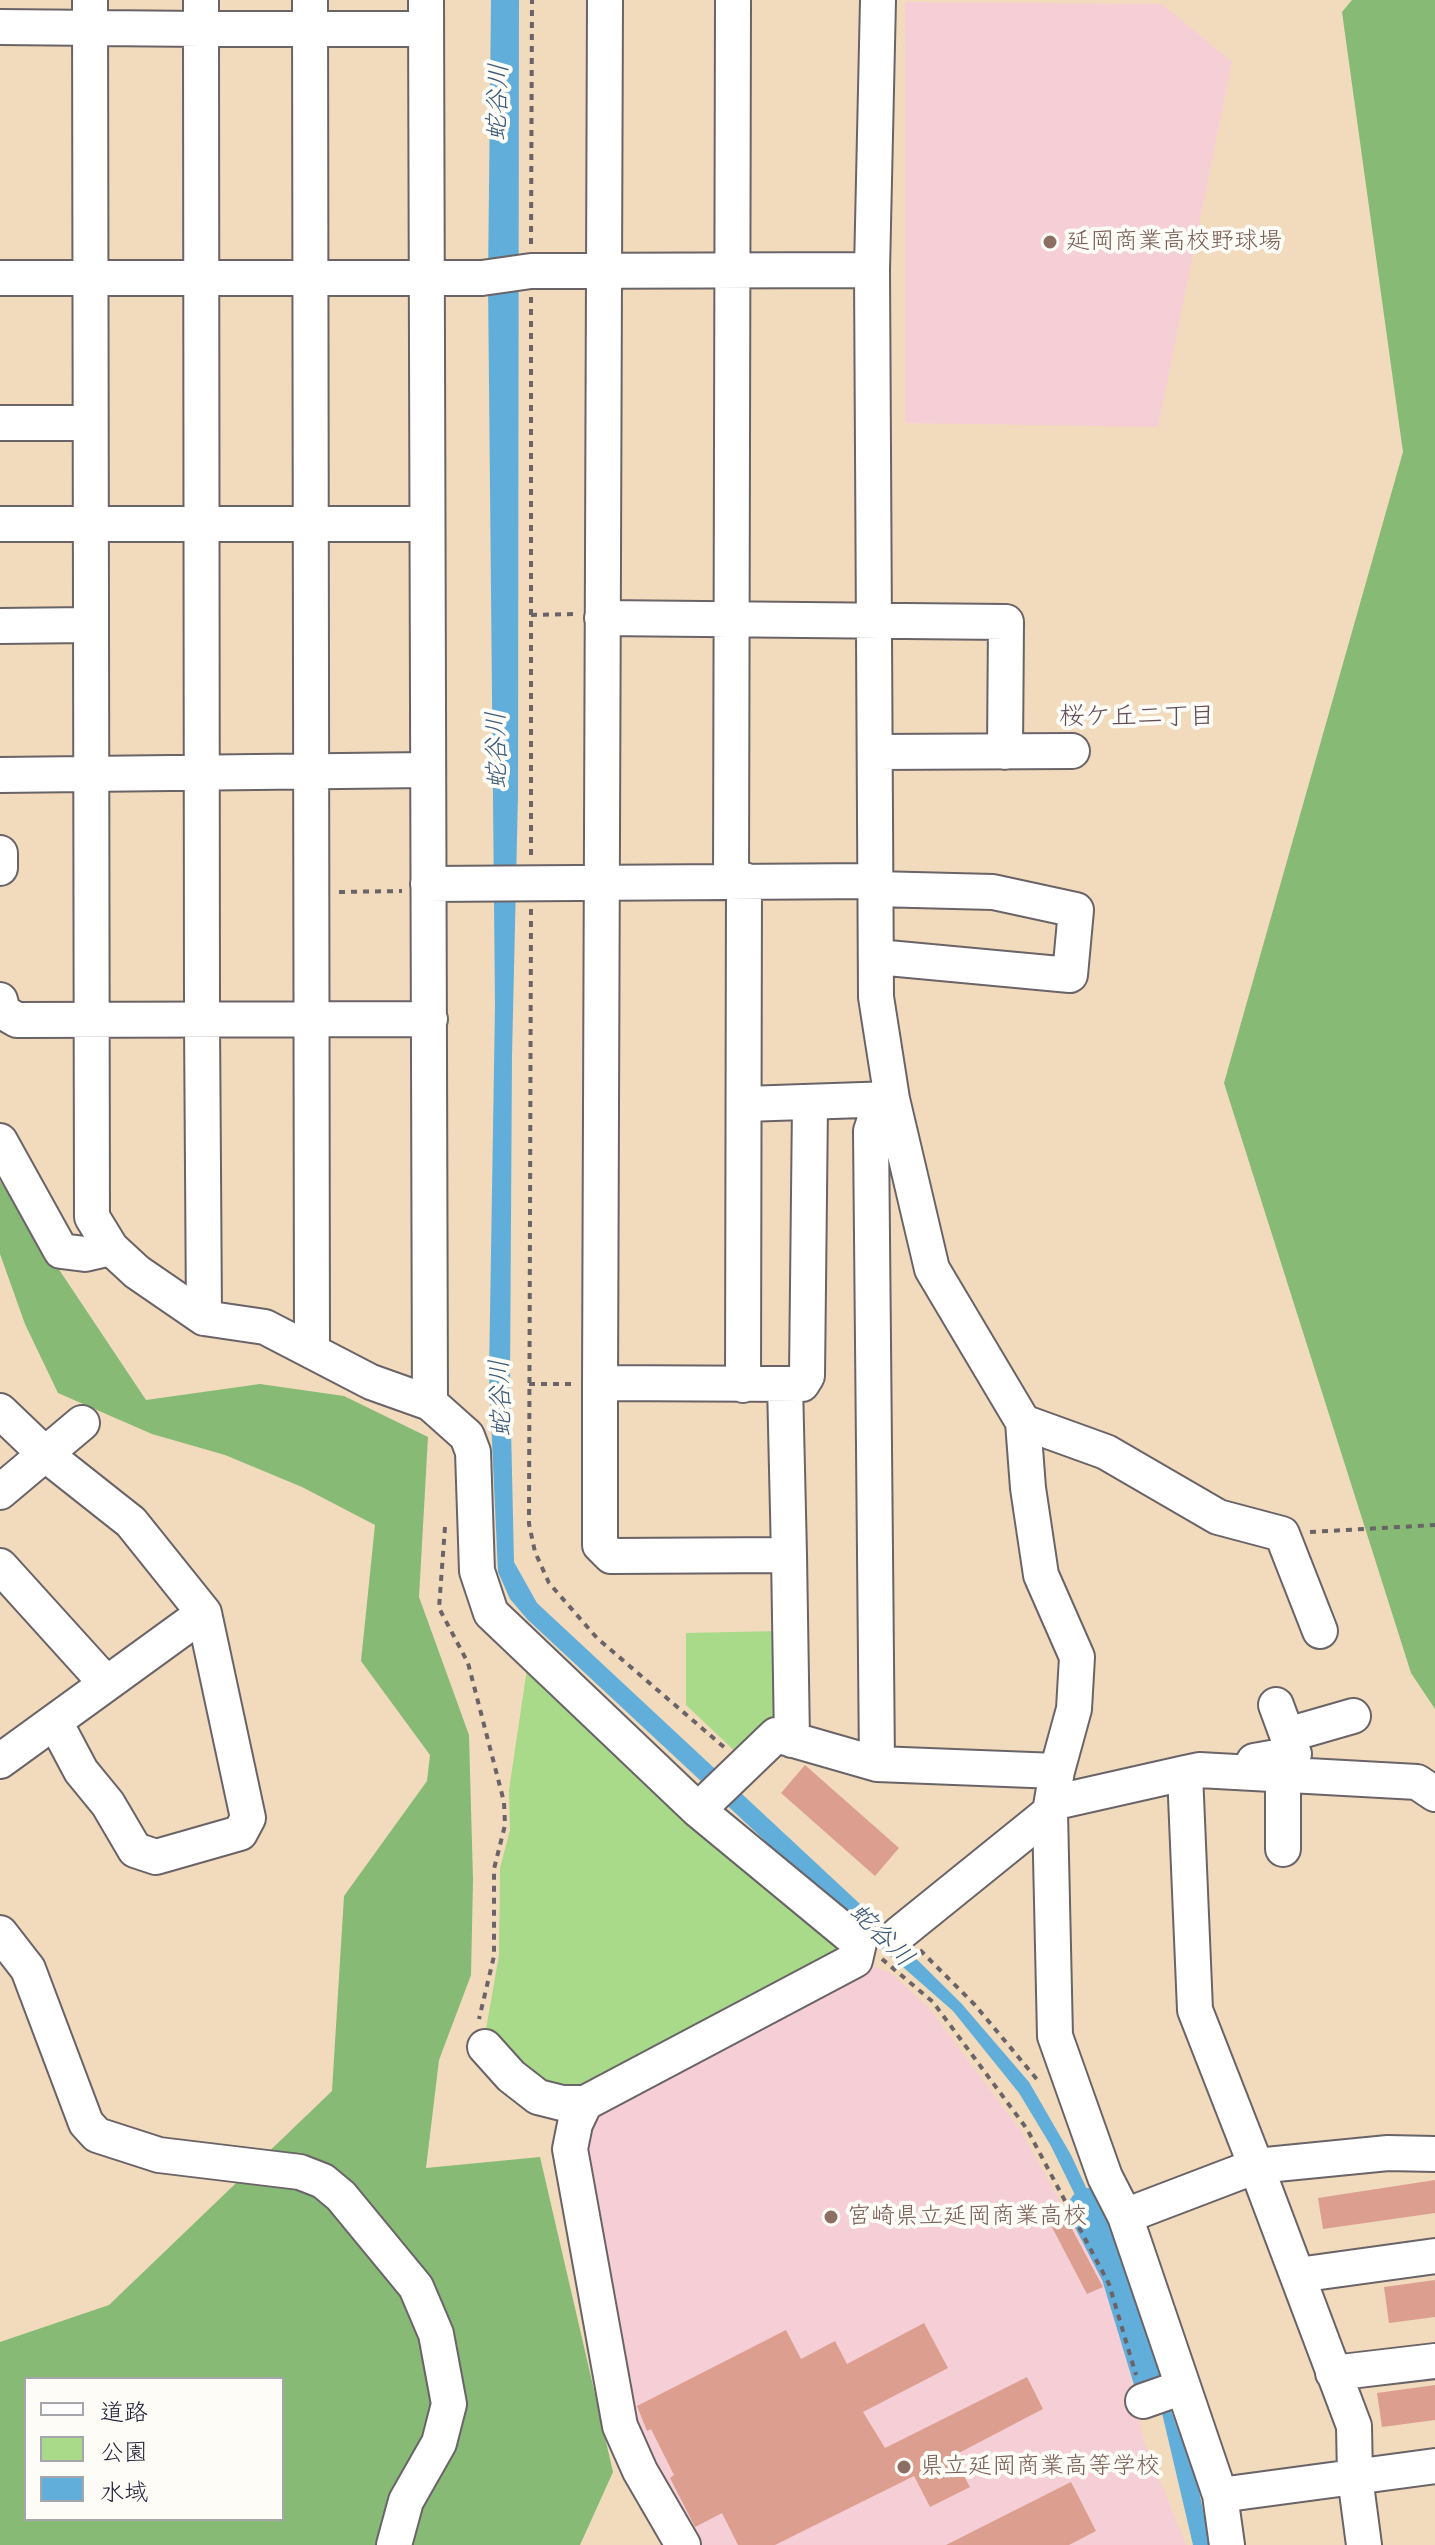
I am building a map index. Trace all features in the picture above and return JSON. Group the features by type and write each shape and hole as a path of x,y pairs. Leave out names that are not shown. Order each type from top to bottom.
{"street":[{"path":"605,0 600,1545 611,1556 789,1555"},
{"path":"733,0 732,617 745,1104 743,1385"},
{"path":"878,0 872,270 876,997 892,1099 932,1269 1023,1422 1028,1488 1041,1575 1077,1657 1074,1709 1053,1795 1055,2036 1105,2177 1125,2216 1164,2394 1220,2495 1227,2545"},
{"path":"0,27 90,15 426,14 430,1403"},
{"path":"90,15 91,522 88,625 92,1217 111,1248 137,1272 204,1318 265,1327 371,1382 430,1403 467,1436 473,1452 477,1571 491,1613 703,1807 859,1943 855,1960 585,2103 562,2103 538,2097 511,2076 485,2047"},
{"path":"201,15 204,1318"},
{"path":"310,15 313,277 312,1351"},
{"path":"0,278 201,275 482,278 531,271 872,270"},
{"path":"0,423 89,423"},
{"path":"0,524 427,524"},
{"path":"602,616 1006,622 1005,752"},
{"path":"0,626 88,625"},
{"path":"876,752 1072,751"},
{"path":"0,775 427,770"},
{"path":"0,853 0,868"},
{"path":"428,888 529,882 737,881 875,885 993,892 1076,910 1070,975 877,957"},
{"path":"0,1000 3,1012 17,1020 430,1019"},
{"path":"745,1104 892,1099"},
{"path":"877,1764 871,1131 877,1113 892,1099"},
{"path":"600,1383 802,1384 807,1376 810,1104"},
{"path":"0,1141 61,1251 85,1254 111,1248"},
{"path":"785,1384 792,1740"},
{"path":"0,1411 45,1454 131,1522 204,1613 248,1818 240,1833 156,1857 135,1850 108,1804 81,1771 55,1722"},
{"path":"1023,1422 1106,1452 1218,1517 1282,1534 1320,1631"},
{"path":"0,1492 82,1423"},
{"path":"0,1566 106,1683"},
{"path":"6,1747 55,1722 204,1613"},
{"path":"703,1807 776,1735 877,1764 1053,1795 1294,1754 1281,1720 1353,1716"},
{"path":"1192,1772 1417,1782 1435,1794"},
{"path":"1192,1772 1195,2010 1354,2426 1355,2477 1364,2545"},
{"path":"1283,1774 1283,1849"},
{"path":"900,1933 1053,1795"},
{"path":"0,1933 28,1969 86,2123 97,2135 159,2155 300,2172 323,2181 341,2196 416,2287 436,2334 449,2404 439,2443 406,2501 394,2545"},
{"path":"585,2103 575,2124 570,2149 620,2426 640,2471 683,2545"},
{"path":"1125,2216 1256,2166 1388,2153 1435,2154"},
{"path":"1298,2275 1435,2256"},
{"path":"1333,2373 1435,2361"},
{"path":"1220,2495 1435,2466"}],"path":[{"path":"532,0 529,1524 535,1552 549,1583 597,1638 738,1772"},
{"path":"531,615 602,616"},
{"path":"312,892 428,888"},
{"path":"529,1384 600,1383"},
{"path":"447,1515 438,1582 439,1608 468,1663 504,1802 505,1825 494,1869 494,1956 479,2011 478,2037 485,2047"},
{"path":"1282,1534 1435,1525"},
{"path":"900,1933 975,2005 1047,2091"},
{"path":"857,1951 874,1953 933,2002 1027,2129 1164,2394"}],"shaded area":[{"name":"延岡商業高校野球場","path":"905,2 1162,4 1232,62 1158,427 905,423"},
{"name":"宮崎県立延岡商業高校","path":"867,1964 891,1973 929,2008 1021,2131 1105,2283 1129,2368 1143,2438 1186,2545 693,2545 629,2424 581,2150 589,2116"}],"green space":[{"path":"1352,0 1435,0 1435,1709 1411,1673 1224,1083 1403,452 1342,12"},
{"path":"0,1181 146,1400 260,1384 344,1396 428,1437 419,1597 469,1735 473,1880 471,1975 439,2060 426,2168 540,2157 613,2472 580,2545 0,2545 0,2342 109,2305 332,2091 344,1896 427,1781 430,1755 361,1661 375,1525 302,1487 225,1455 152,1434 58,1393 25,1324 0,1254"},
{"path":"778,1631 779,1705 772,1721 739,1755 686,1705 686,1633"},
{"path":"528,1662 842,1944 840,1960 578,2098 558,2096 485,2035 499,1955 500,1868 510,1830 509,1790"}],"water":[{"path":"491,0 519,0 518,795 512,1056 510,1384 514,1562 537,1603 874,1917 961,2003 1029,2082 1071,2155 1098,2213 1197,2481 1210,2545 1193,2545 1162,2413 1120,2287 1051,2146 1019,2093 953,2011 863,1932 528,1620 510,1599 498,1572 489,1376 495,1005 488,281"}],"building":[{"path":"805,1765 899,1848 875,1876 781,1793"},
{"path":"1435,2180 1435,2213 1323,2229 1318,2198"},
{"path":"1058,2203 1103,2287 1087,2294 1043,2210"},
{"path":"1435,2280 1435,2317 1389,2323 1384,2287"},
{"path":"924,2323 948,2368 863,2412 885,2448 1027,2377 1043,2409 953,2456 970,2487 930,2507 914,2476 775,2545 738,2545 722,2513 695,2527 670,2478 674,2475 651,2429 647,2431 637,2406 786,2330 801,2359 835,2341 847,2364"},
{"path":"1435,2385 1435,2420 1382,2427 1377,2393"},
{"path":"1071,2482 1096,2531 1069,2545 946,2545"}],"waterway":[{"name":"蛇谷川","path":"1089,2209 1122,2273 1155,2382"}],"place":[{"name":"延岡商業高校野球場","path":"1050,242"},
{"name":"宮崎県立延岡商業高校","path":"831,2217"},
{"name":"県立延岡商業高等学校","path":"904,2467"}],"district":[{"name":"桜ケ丘二丁目","path":"1137,717"}]}
